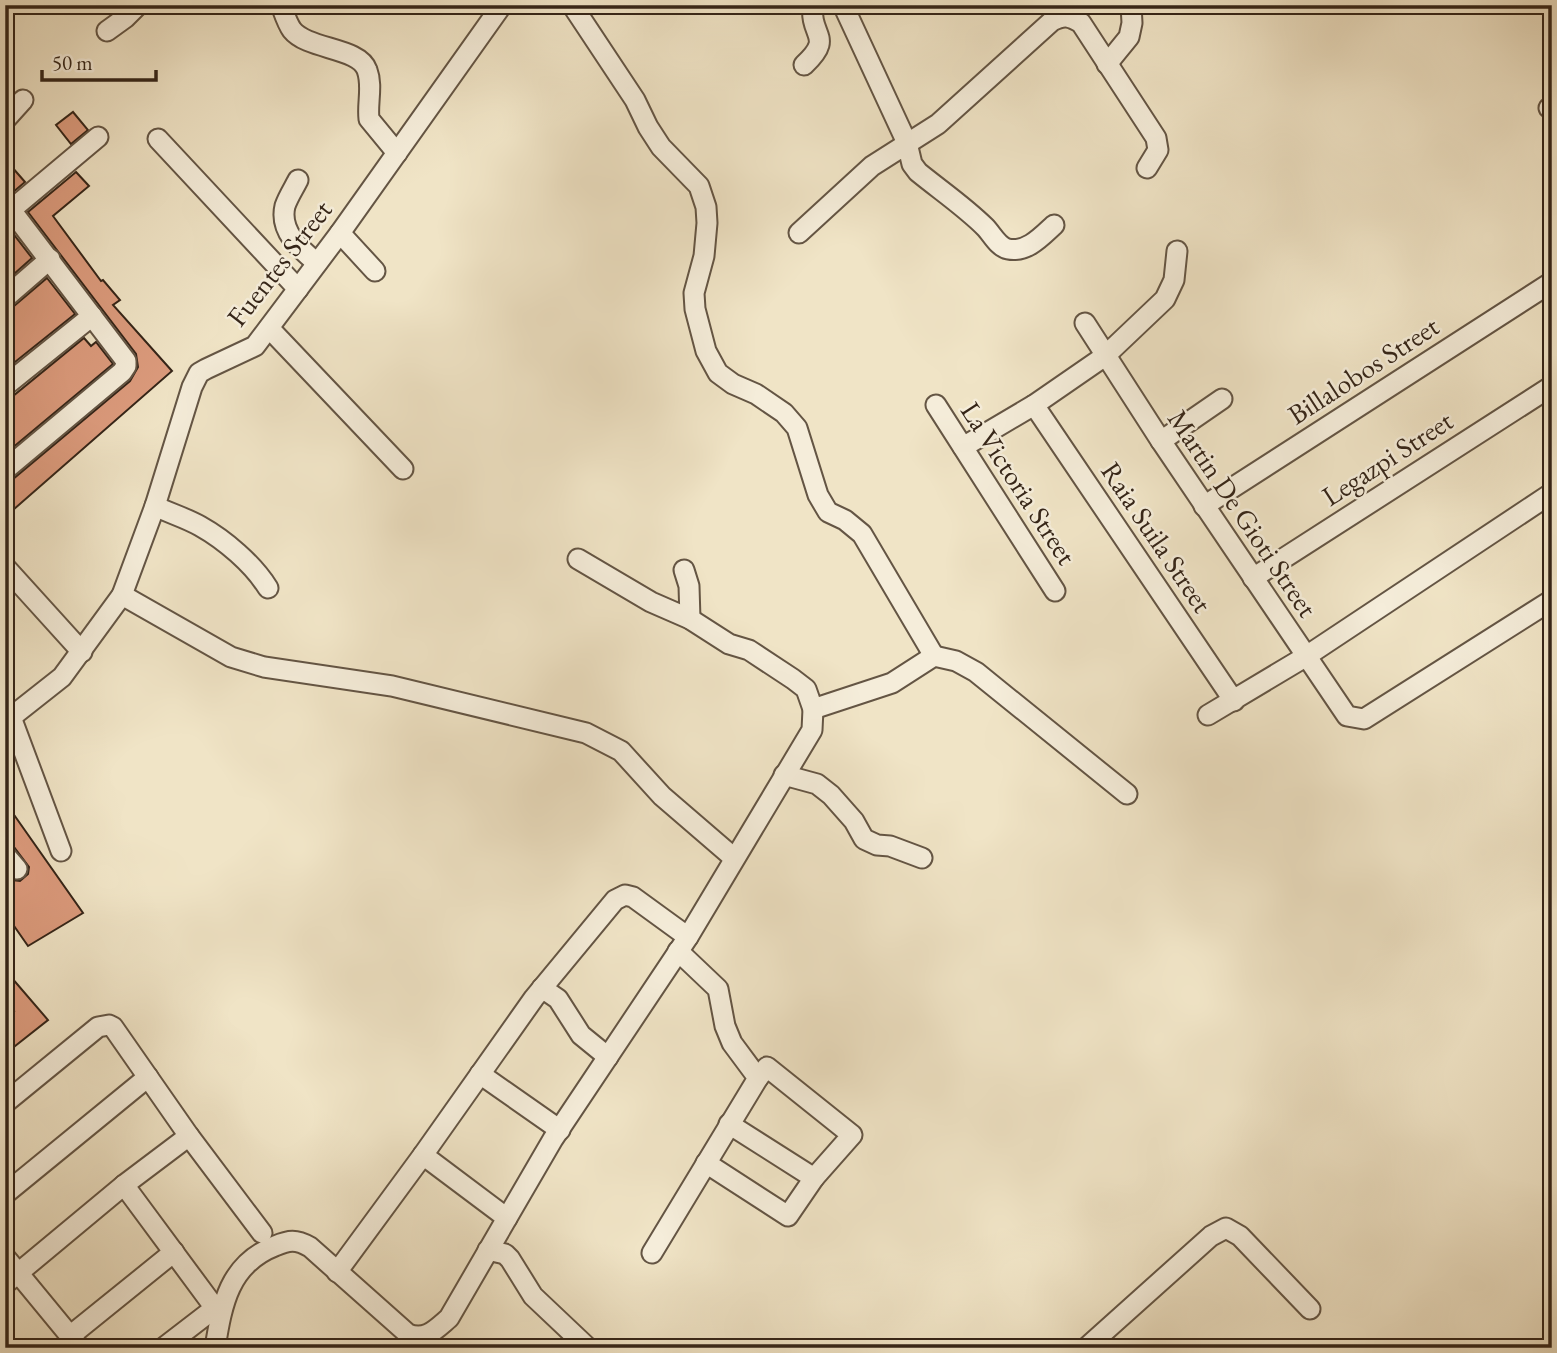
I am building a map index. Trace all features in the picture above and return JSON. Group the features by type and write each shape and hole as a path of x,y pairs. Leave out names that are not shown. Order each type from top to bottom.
{"street":[{"path":"107,31 138,5"},
{"path":"281,5 291,29 299,36 351,56 366,68 370,85 369,119 397,153"},
{"name":"Fuentes Street","path":"8,720 62,677 122,595 199,373 255,346 340,233 502,5"},
{"path":"572,5 635,100 661,147 699,186 706,207 707,223 705,256 694,293 695,309 706,351 718,373 784,413 797,428 818,495 828,512 845,520 862,534 934,656"},
{"path":"804,65 817,52 819,46 820,37 814,24 813,5"},
{"path":"844,5 907,143 912,164 918,172 985,227 1002,247 1021,249 1036,242 1054,225"},
{"path":"1107,64 1129,37 1132,23 1131,5"},
{"path":"799,233 872,166 938,124 1052,21 1061,17 1070,16 1081,23 1156,138 1158,150 1146,168"},
{"path":"5,120 23,100"},
{"path":"5,470 126,366 50,259 7,209 98,136"},
{"path":"158,139 298,289"},
{"path":"298,180 285,206 286,228 299,248 317,264"},
{"path":"340,233 375,271"},
{"path":"963,447 1034,405 1105,356 1165,299 1174,280 1177,251"},
{"path":"5,298 50,259"},
{"name":"Billalobos Street","path":"1204,506 1552,282"},
{"path":"5,386 92,316"},
{"name":"Martin De Gioti Street","path":"1085,323 1204,506 1347,716 1364,719 1552,600"},
{"path":"269,328 403,469"},
{"name":"Legazpi Street","path":"1252,578 1552,386"},
{"path":"1161,441 1222,399"},
{"name":"La Victoria Street","path":"936,405 1055,591"},
{"name":"Raia Suila Street","path":"1034,405 1234,701"},
{"path":"1208,715 1305,657 1552,493"},
{"path":"155,506 200,526 217,538 260,576 268,588"},
{"path":"215,1348 222,1307 236,1276 261,1252 290,1240 300,1241 310,1247 408,1334 422,1337 430,1335 449,1318 559,1130 683,944 812,730 813,709 806,689 793,678 749,650 729,644 690,619 651,601 578,559"},
{"path":"5,567 82,652"},
{"path":"684,570 690,619"},
{"path":"122,595 230,657 264,667 392,686 586,733 621,751 662,796 734,858"},
{"path":"813,709 892,683 934,656 956,661 976,672 1127,794"},
{"path":"8,720 61,851"},
{"path":"784,775 817,784 831,795 854,821 864,839 922,858"},
{"path":"337,1272 542,988 620,897 633,897 683,944 718,989 725,1026 732,1043 742,1060 758,1078"},
{"path":"542,988 558,999 581,1035 608,1057"},
{"path":"5,1103 98,1027 113,1027 188,1136 262,1233"},
{"path":"652,1253 729,1124 766,1067 852,1135 814,1178 788,1216 706,1163"},
{"path":"480,1074 559,1130"},
{"path":"5,1194 148,1077"},
{"path":"729,1124 814,1178"},
{"path":"12,1278 188,1136"},
{"path":"424,1155 507,1218"},
{"path":"124,1185 215,1308 163,1348"},
{"path":"1086,1348 1211,1237 1226,1228 1240,1236 1310,1309"},
{"path":"488,1250 505,1254 533,1297 589,1348"},
{"path":"5,1257 12,1278 75,1342 174,1252"}],"building":[{"path":"73,112 88,130 71,144 56,125"},
{"path":"5,159 25,182 12,193 5,190"},
{"path":"76,172 89,186 53,216 101,281 103,280 120,300 113,305 172,371 5,517 5,482 13,479 130,381 138,367 136,354 28,212"},
{"path":"5,227 8,227 32,258 5,282"},
{"path":"47,278 75,314 5,370 5,310 13,307"},
{"path":"84,338 91,346 96,342 113,364 5,454 5,398 13,396"},
{"path":"5,802 83,913 28,946 5,913 5,874 12,880 20,881 28,874 29,867 14,847 5,843"},
{"path":"5,970 48,1020 5,1054 5,1018 14,1011 5,1001"}]}
